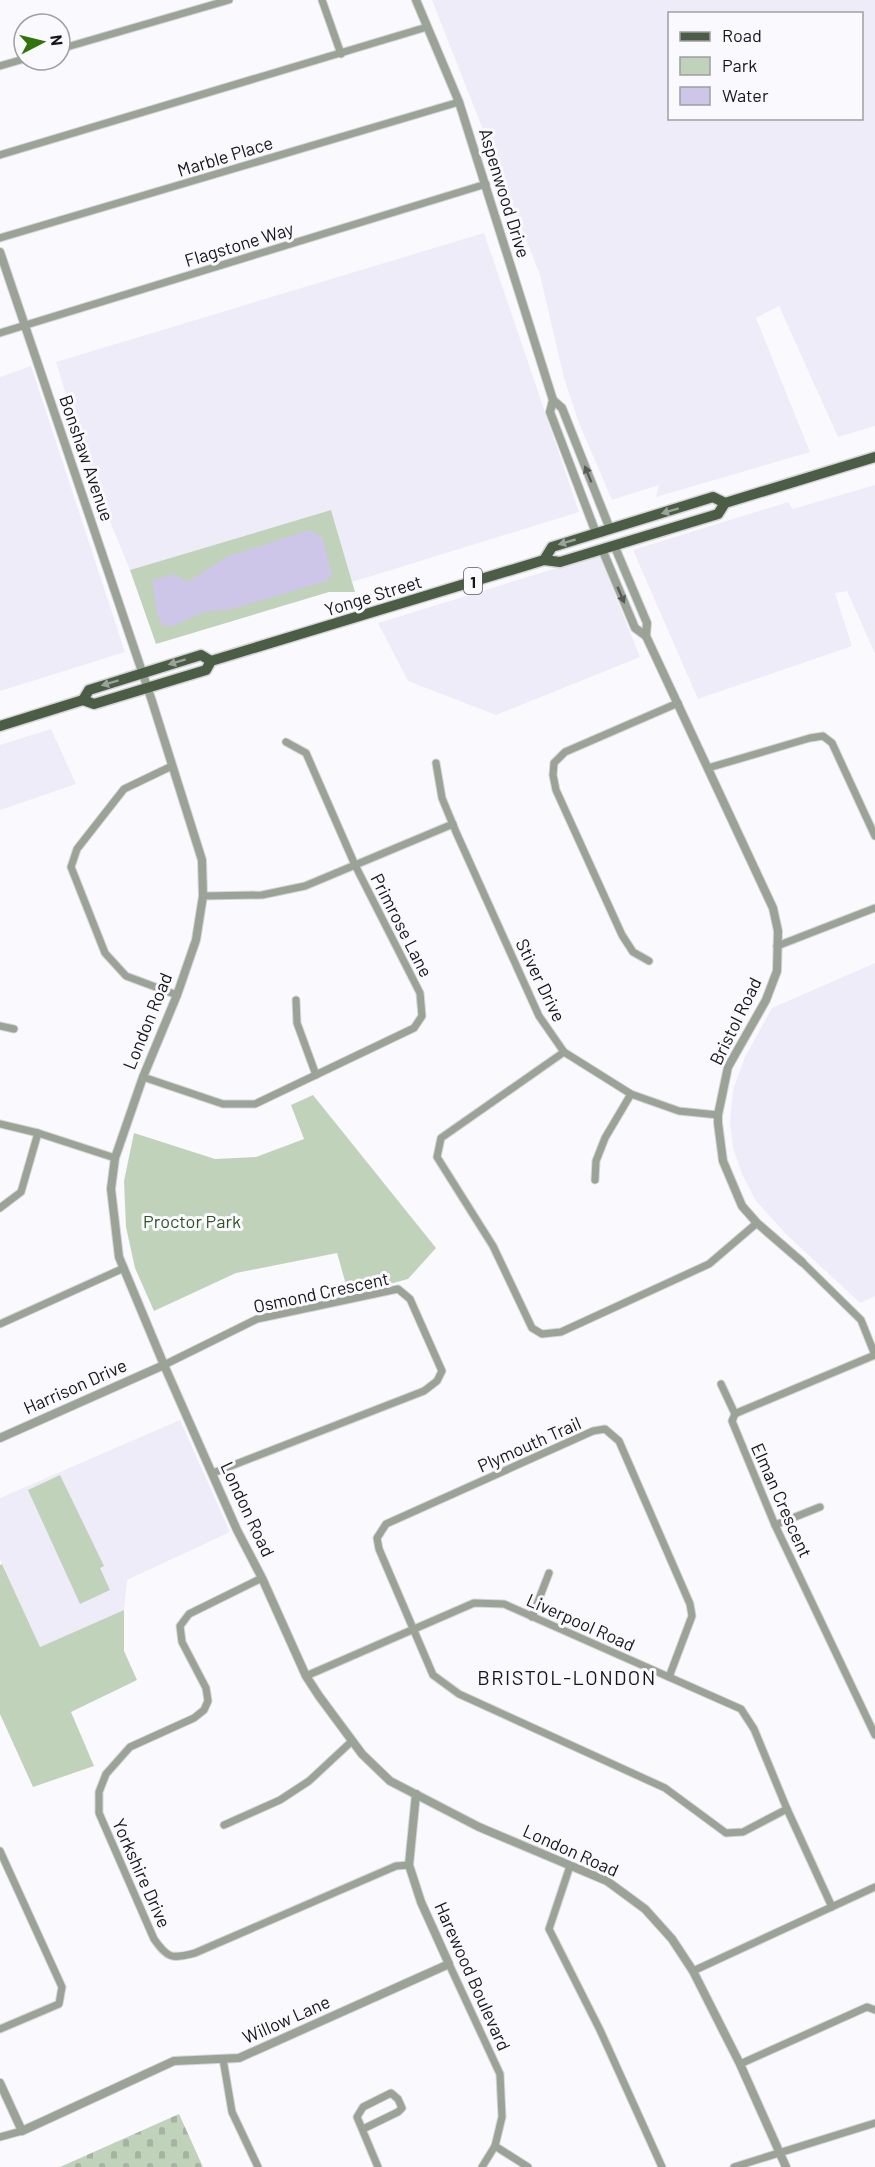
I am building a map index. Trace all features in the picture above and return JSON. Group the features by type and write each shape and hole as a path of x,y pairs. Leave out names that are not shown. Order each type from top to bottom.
{"main road":[{"name":"Yonge Street","path":"0,726 83,700 94,704 206,670 211,661 544,560 560,562 718,514 725,503 875,457"},
{"name":"Yonge Street","path":"544,560 552,547 596,533 713,497 725,503"},
{"name":"Yonge Street","path":"83,700 89,690 201,655 211,661"}],"street":[{"path":"72,46 229,0"},
{"path":"322,0 341,54"},
{"name":"Aspenwood Drive","path":"416,0 459,102 553,400 562,408 610,529"},
{"path":"0,155 427,27"},
{"name":"Marble Place","path":"0,238 459,102"},
{"name":"Flagstone Way","path":"0,333 486,184"},
{"name":"Bonshaw Avenue","path":"0,252 142,673"},
{"name":"Aspenwood Drive","path":"553,400 550,412 596,533"},
{"name":"Bristol Road","path":"610,529 614,545 646,623 646,636 773,908 778,931 777,971 766,1000 728,1067 718,1115 723,1161 742,1206 757,1223 802,1262 861,1320 875,1355"},
{"name":"Bristol Road","path":"596,533 635,628 646,636"},
{"name":"London Road","path":"142,673 202,860 203,896 196,940 177,995 143,1077 115,1158 111,1189 119,1257 164,1365 237,1530 262,1578 306,1676 362,1754 390,1781 479,1827 607,1881 645,1909 672,1939 693,1971 740,2064 786,2167"},
{"path":"649,961 633,952 622,935 556,790 553,775 554,763 565,752 678,704"},
{"path":"708,768 823,736 832,743 875,836"},
{"name":"Primrose Lane","path":"143,1077 223,1104 255,1104 414,1028 423,1016 420,993 355,865 306,753 286,742"},
{"name":"Stiver Drive","path":"435,763 442,798 453,824 539,1016 564,1052 631,1094 679,1111 718,1115"},
{"path":"172,766 124,789 77,849 71,867 105,953 126,976 177,995"},
{"path":"203,896 262,895 305,886 453,824"},
{"path":"777,946 875,908"},
{"path":"296,1000 297,1023 316,1075"},
{"path":"0,1026 14,1029"},
{"path":"564,1052 441,1138 436,1157 493,1246 532,1328 542,1334 561,1332 709,1264 757,1223"},
{"path":"595,1180 596,1161 605,1138 631,1094"},
{"path":"0,1124 38,1133 115,1158"},
{"path":"0,1208 21,1192 38,1133"},
{"path":"0,1324 124,1268"},
{"name":"Osmond Crescent","path":"164,1365 256,1320 398,1289 410,1299 442,1371 437,1381 424,1391 213,1473"},
{"path":"735,1414 875,1355"},
{"name":"Harrison Drive","path":"0,1438 164,1365"},
{"name":"Elman Crescent","path":"721,1383 735,1414 732,1420 775,1525 875,1735"},
{"name":"Plymouth Trail","path":"414,1629 379,1549 377,1538 386,1524 593,1431 605,1429 619,1441 690,1604 692,1616 669,1677"},
{"path":"775,1525 819,1508"},
{"path":"532,1617 549,1574"},
{"name":"Yorkshire Drive","path":"262,1578 189,1614 180,1626 182,1642 206,1688 208,1701 204,1710 194,1718 130,1747 106,1774 99,1792 99,1813 154,1939 164,1953 175,1958 195,1953 396,1866 409,1865"},
{"name":"Liverpool Road","path":"306,1676 474,1603 504,1604 741,1709 754,1730 832,1907"},
{"path":"414,1629 433,1675 459,1694 665,1788 726,1833 743,1832 787,1809"},
{"path":"224,1825 280,1800 309,1781 352,1741"},
{"name":"Harewood Boulevard","path":"416,1794 409,1865 421,1902 500,2074 502,2117 495,2146 482,2167"},
{"path":"0,1851 62,1987 59,2004 0,2029"},
{"path":"570,1866 549,1929 600,2030 662,2167"},
{"path":"693,1971 875,1887"},
{"name":"Willow Lane","path":"0,2137 22,2131 174,2061 239,2058 449,1964"},
{"path":"740,2064 867,2007 875,2010"},
{"path":"224,2059 232,2112 258,2167"},
{"path":"0,2083 22,2131"},
{"path":"363,2129 398,2112 402,2108 398,2099 391,2093 363,2106 357,2117 378,2167"},
{"path":"735,2167 875,2123"},
{"path":"495,2146 528,2167"}],"shaded area":[{"path":"432,0 875,0 875,426 838,437 779,306 756,318 810,452 656,497 659,485 612,500 579,423 564,378 540,275"},
{"path":"484,233 579,512 352,582 331,510 130,570 88,468 56,362"},
{"path":"31,366 125,652 0,691 0,377"},
{"path":"875,485 875,654 847,591 835,593 852,646 698,699 633,550 788,502 793,509"},
{"path":"599,555 640,657 496,715 408,681 378,623"},
{"path":"51,729 76,784 0,810 0,745"},
{"path":"875,963 875,1296 860,1303 787,1235 756,1201 742,1174 733,1148 730,1123 733,1090 745,1057 772,1008"},
{"path":"180,1420 230,1532 127,1580 124,1610 40,1647 0,1559 0,1498"}],"green space":[{"path":"331,510 355,592 329,592 156,644 130,570"},
{"name":"Proctor Park","path":"313,1095 436,1248 408,1279 349,1295 337,1253 236,1273 154,1311 135,1268 126,1227 124,1181 134,1133 215,1159 256,1157 304,1139 291,1105"},
{"path":"60,1475 104,1566 100,1568 110,1590 80,1604 28,1490"},
{"path":"2,1564 40,1647 124,1610 124,1651 137,1680 71,1712 94,1766 33,1787 0,1714 0,1565"},
{"path":"179,2114 203,2167 60,2167"}],"water":[{"path":"309,530 322,537 332,574 326,581 232,609 203,612 173,626 162,625 157,613 152,580 175,574 187,582 229,556"}],"district":[{"name":"BRISTOL-LONDON","path":"567,1677"}]}
